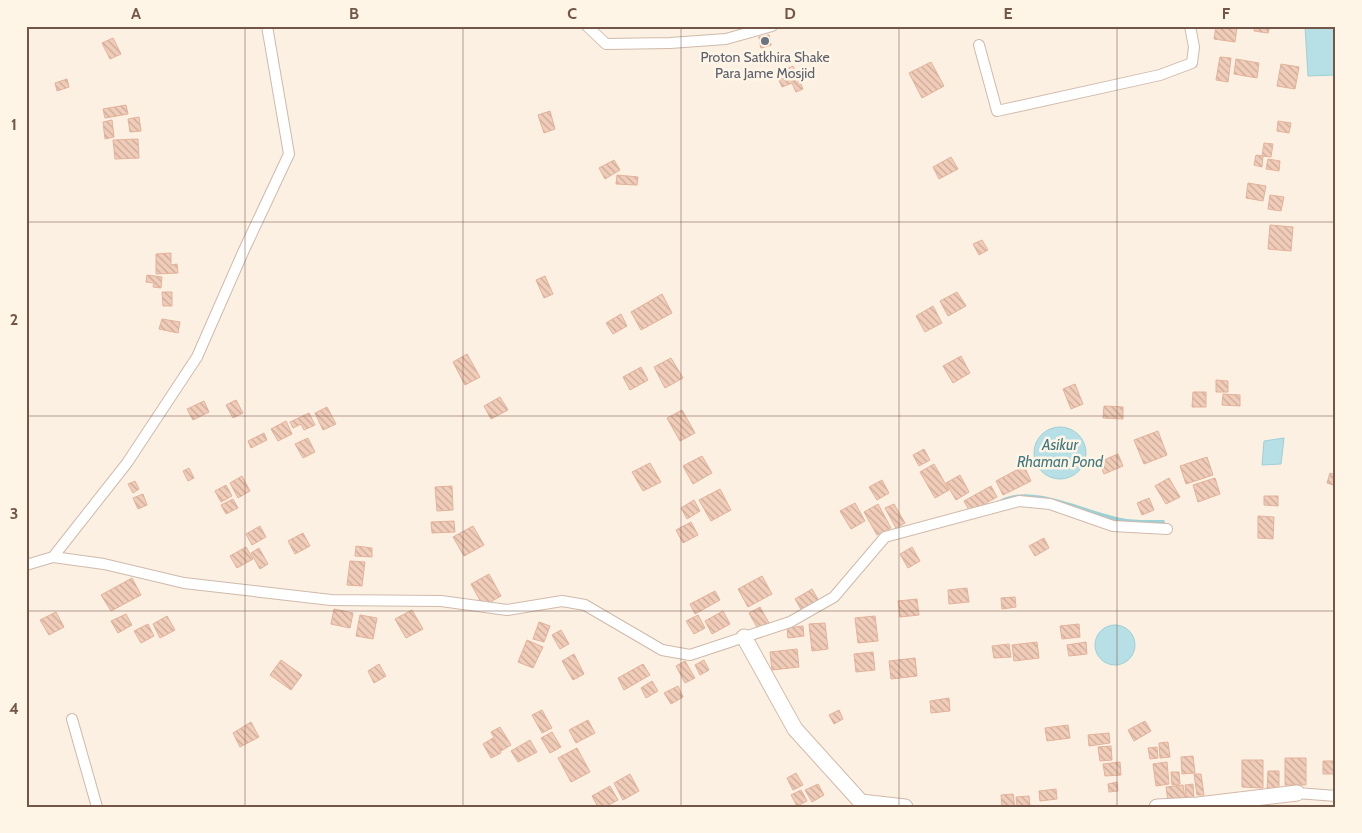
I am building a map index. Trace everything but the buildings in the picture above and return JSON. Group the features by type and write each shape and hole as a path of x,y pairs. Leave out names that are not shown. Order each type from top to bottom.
{"street":[{"path":"53,557 127,463 198,356 244,250 289,154 267,26"},
{"path":"587,26 606,44 670,43 726,39 772,26"},
{"path":"979,45 997,111 1160,75 1192,63 1194,47 1190,26"},
{"path":"26,565 53,557 104,564 184,583 331,600 441,601 506,610 562,601 585,606 662,650 690,655 790,622 834,597 885,537 1019,501 1050,504 1113,526 1167,529"},
{"path":"744,637 795,729 861,802 906,807"},
{"path":"72,719 97,807"},
{"path":"1157,807 1198,805 1297,793 1336,796"}],"water":[{"path":"1305,26 1336,26 1336,75 1308,76"},
{"name":"Asikur Rhaman Pond","path":"1055,427 1065,427 1079,434 1086,448 1086,458 1079,472 1065,479 1055,479 1045,475 1038,468 1034,458 1034,448 1038,438 1045,431"},
{"path":"1284,438 1281,464 1262,465 1264,441"},
{"path":"1115,625 1129,631 1135,645 1129,659 1115,665 1101,659 1095,645 1101,631"}],"waterway":[{"path":"1002,501 1015,497 1029,496 1045,498 1121,520 1163,522"}],"place":[{"name":"Proton Satkhira Shake Para Jame Mosjid","path":"765,41"}]}
